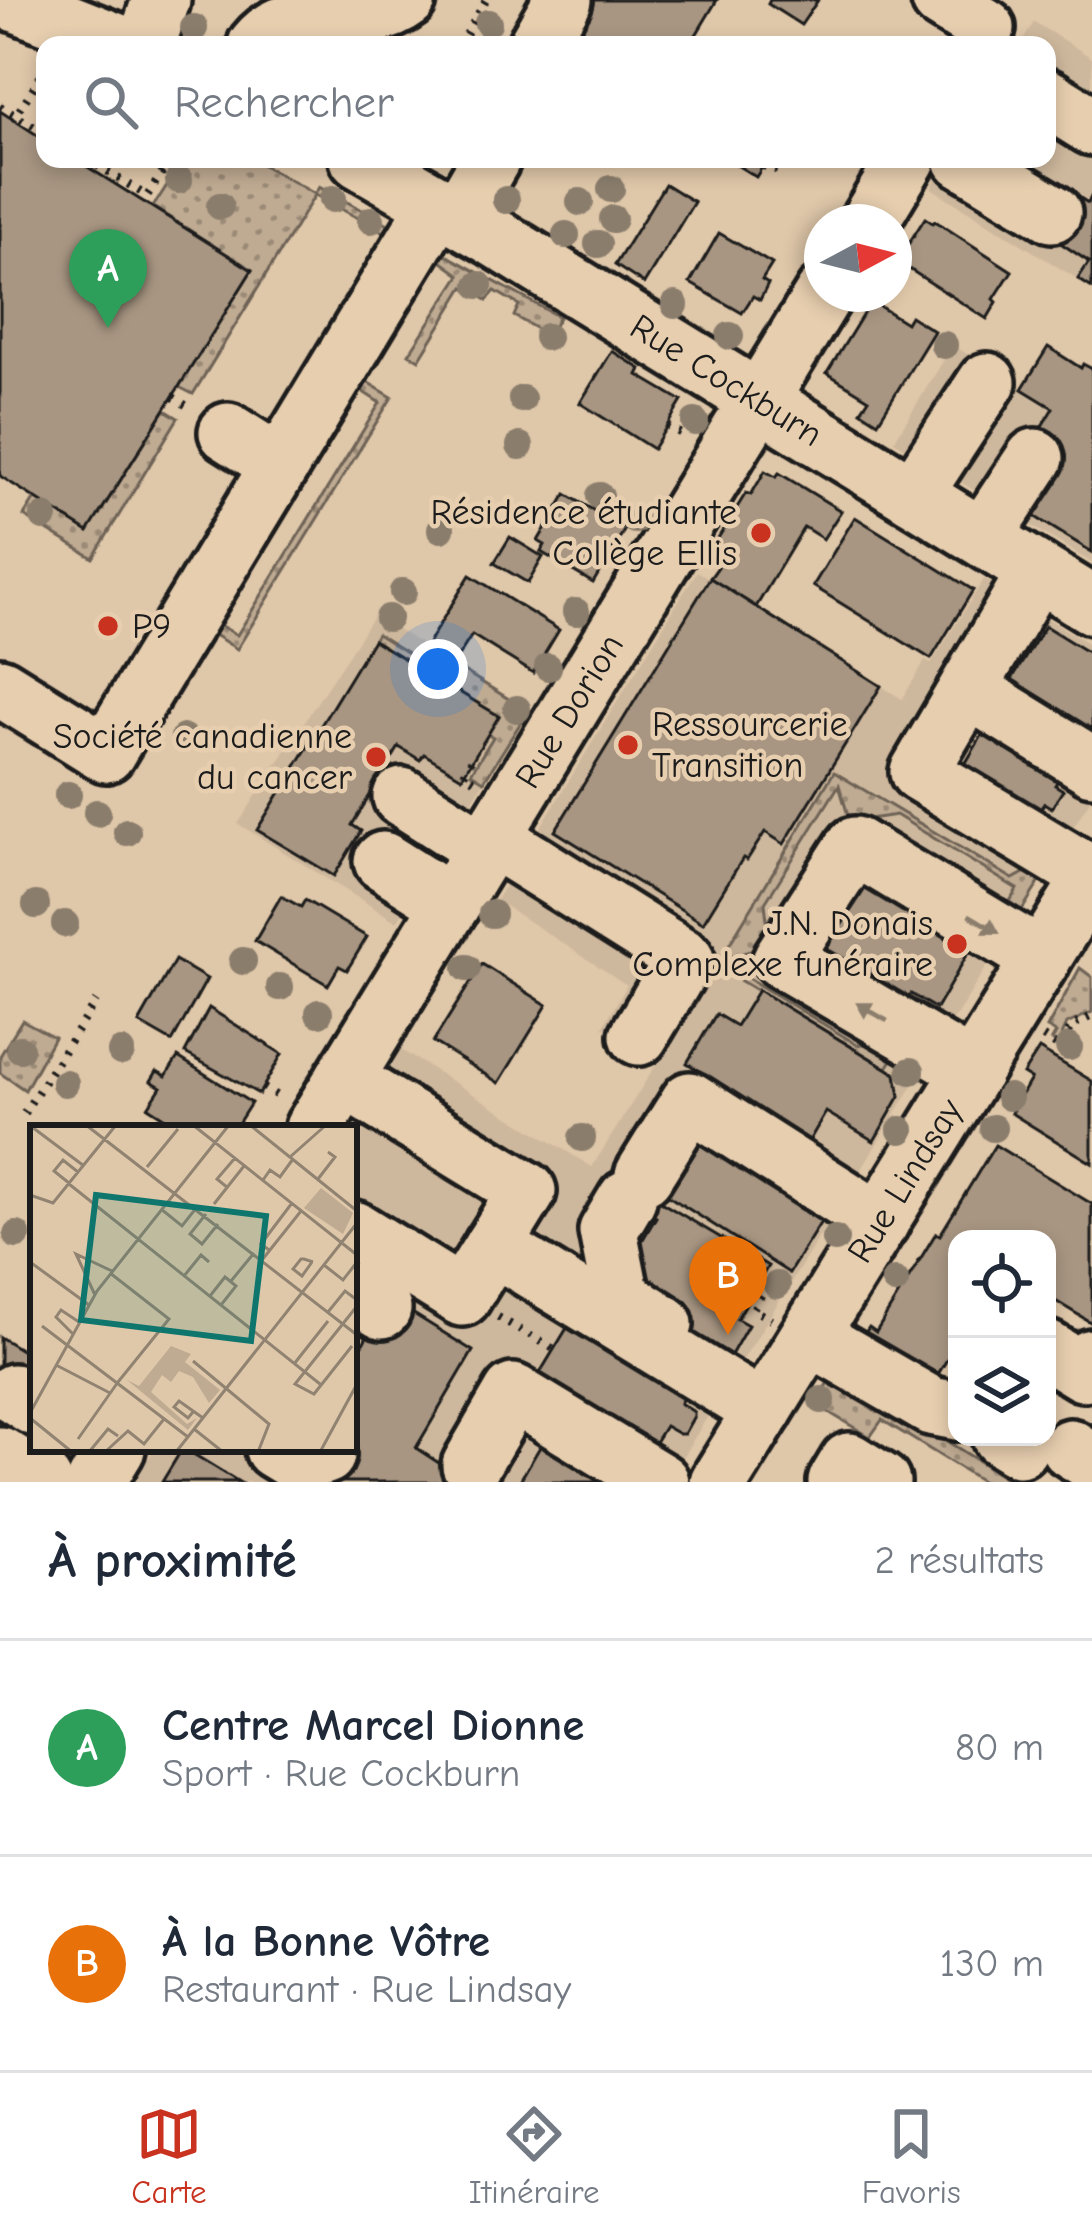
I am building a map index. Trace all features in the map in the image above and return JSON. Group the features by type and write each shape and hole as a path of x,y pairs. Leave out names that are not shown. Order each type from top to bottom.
{"street":[{"path":"9,0 100,36"},
{"path":"149,36 160,0"},
{"path":"263,36 280,20 383,11 407,0"},
{"path":"542,36 563,0"},
{"path":"1056,104 1092,126"},
{"name":"Rue Cockburn","path":"375,168 1092,605"},
{"path":"0,687 106,753 280,465 448,210 483,168"},
{"path":"880,204 902,168"},
{"path":"978,168 1052,213"},
{"name":"Rue Dorion","path":"316,1125 489,844 625,670 662,609 760,400 813,312"},
{"path":"913,494 988,382"},
{"path":"228,432 280,465"},
{"path":"982,537 1035,458"},
{"path":"1037,571 919,772 1092,877"},
{"path":"968,688 1092,766"},
{"path":"402,797 686,959 639,1036"},
{"path":"973,1071 782,959 854,846 1042,959"},
{"path":"383,861 452,904"},
{"name":"Rue Lindsay","path":"719,1482 769,1402 791,1328 880,1222 1092,877"},
{"path":"344,1079 526,1191 462,1297 357,1232"},
{"path":"769,1402 621,1297 608,1231 690,1101 880,1222"},
{"path":"493,1246 769,1402"},
{"path":"791,1328 948,1395"},
{"path":"1056,1356 1083,1372 1092,1358"},
{"path":"471,1466 513,1393 660,1482"},
{"path":"836,1482 849,1462 881,1482"}],"path":[{"path":"465,36 486,0"},
{"path":"14,118 36,83"},
{"path":"0,106 36,129"},
{"path":"100,168 145,199 164,168"},
{"path":"769,168 784,173"},
{"path":"24,1113 96,1001"},
{"path":"1036,1034 1059,1047 1072,1025 1092,1016"},
{"path":"756,1287 763,1292 753,1309 791,1328"},
{"path":"462,1297 554,1349"}],"shaded area":[{"path":"1034,22 1092,58 1092,288 931,188 943,168 1056,168 1056,36 1025,36"},
{"path":"178,168 268,168 315,194 319,187 392,226 384,232 315,195 193,394 179,387 252,270 153,207"},
{"path":"441,252 559,317 551,331 544,333 514,316 519,305 495,291 487,300 464,287 419,360 409,354 460,275 442,262"},
{"path":"953,345 1021,388 1048,347 1081,368 1092,363 1092,563 894,441"},
{"path":"362,379 392,397 237,649 206,630 212,621 237,635 380,403 357,388"},
{"path":"165,410 178,418 93,558 24,516 35,498 88,532"},
{"path":"697,571 902,699 925,661 931,664 984,579 1092,646 1092,797 667,1482 134,1482 152,1452 357,1452 356,1125 401,1050 592,1167 657,1063 603,1027 627,985 496,900"},
{"path":"374,615 528,711 397,922 238,824"},
{"path":"377,634 443,675 451,663 528,711 484,781 471,773 493,737 488,734 499,716 373,640"},
{"path":"834,772 1013,879 1033,868 1044,875 1015,921 1003,914 1017,889 896,815 850,822 839,785 765,903 770,945 733,956 728,966 858,1045 896,1038 903,1042 887,1068 716,966"},
{"path":"1080,968 1092,977 1092,1012 1067,1024 1058,1044 1052,1040 1056,1033 1047,1028"},
{"path":"22,1020 54,1037 25,1090 0,1073 0,1056"},
{"path":"833,1374 843,1376 1012,1482 983,1482 882,1420 870,1437 815,1404"}],"building":[{"path":"591,0 717,0 695,36 570,36"},
{"path":"770,0 818,0 801,25 768,4"},
{"path":"0,111 36,134 36,168 89,168 252,270 88,532 0,476"},
{"path":"665,184 694,202 644,284 615,265"},
{"path":"1092,195 1092,288 1078,279 1089,262 1062,244 1069,232 1060,227 1077,196 1088,203"},
{"path":"925,218 935,221 1012,271 987,319 912,271 912,238"},
{"path":"719,233 772,264 762,280 768,284 760,300 753,296 742,313 690,283"},
{"path":"864,312 888,312 906,323 910,316 934,331 878,422 861,411 869,399 827,373"},
{"path":"1048,347 1081,368 1083,364 1092,369 1092,552 1024,510 1034,439 1053,408 1022,389"},
{"path":"612,351 641,369 638,375 682,401 653,449 580,403"},
{"name":"Résidence étudiante Collège Ellis","path":"765,471 776,477 779,473 841,511 823,539 804,527 756,607 710,578 718,567 705,559"},
{"path":"566,494 625,529 593,583 541,552 545,545 538,541"},
{"path":"855,517 973,590 931,659 813,586"},
{"path":"510,537 543,557 528,583 494,563"},
{"path":"470,575 559,630 533,673 472,635 456,660 428,643"},
{"path":"710,578 881,686 784,844 765,832 703,923 555,831"},
{"path":"1045,626 1092,655 1092,753 1000,698"},
{"path":"373,640 499,716 462,777 424,754 420,760 399,747 352,825 361,831 334,876 257,830"},
{"path":"993,717 1068,764 1055,785 1063,790 1052,808 1044,803 1035,819 955,781"},
{"path":"855,872 974,943 936,1009 911,994 899,1015 806,943"},
{"path":"281,896 301,907 305,900 367,937 347,970 339,966 328,985 255,941"},
{"path":"175,960 207,979 172,1042 139,1023"},
{"path":"482,964 547,1005 499,1083 433,1042"},
{"path":"758,990 896,1074 900,1096 874,1141 826,1112 805,1148 721,1097 727,1088 687,1063 716,1014 736,1026"},
{"path":"209,1008 282,1054 259,1094 185,1053"},
{"path":"1039,1049 1092,1081 1092,1163 1011,1113 1031,1079 1023,1074"},
{"path":"178,1057 251,1103 237,1125 176,1125 148,1107 161,1087 151,1081 157,1071 166,1076"},
{"path":"700,1126 829,1209 789,1273 659,1190"},
{"path":"995,1145 1092,1204 1092,1323 1056,1301 1056,1230 948,1230 948,1358 935,1379 857,1345 869,1327 876,1332 936,1233 940,1235"},
{"path":"649,1195 768,1266 737,1319 748,1325 731,1355 643,1302 638,1289 647,1274 629,1263 656,1217 641,1208"},
{"path":"388,1298 473,1351 416,1448 468,1482 310,1482 328,1452 357,1452 357,1355"},
{"path":"581,1305 692,1384 680,1403 694,1412 684,1434 665,1426 652,1447 538,1376"},
{"path":"0,1337 30,1355 30,1367 0,1415"},
{"path":"553,1425 641,1482 519,1482"},
{"path":"180,1452 190,1452 239,1482 162,1482"}],"place":[{"name":"Centre Marcel Dionne","path":"108,328"},
{"name":"Résidence étudiante Collège Ellis","path":"761,533"},
{"name":"P9","path":"108,626"},
{"name":"Ressourcerie Transition","path":"628,745"},
{"name":"Société canadienne du cancer","path":"376,757"},
{"name":"J.N. Donais Complexe funéraire","path":"957,944"},
{"name":"À la Bonne Vôtre","path":"728,1335"}]}
